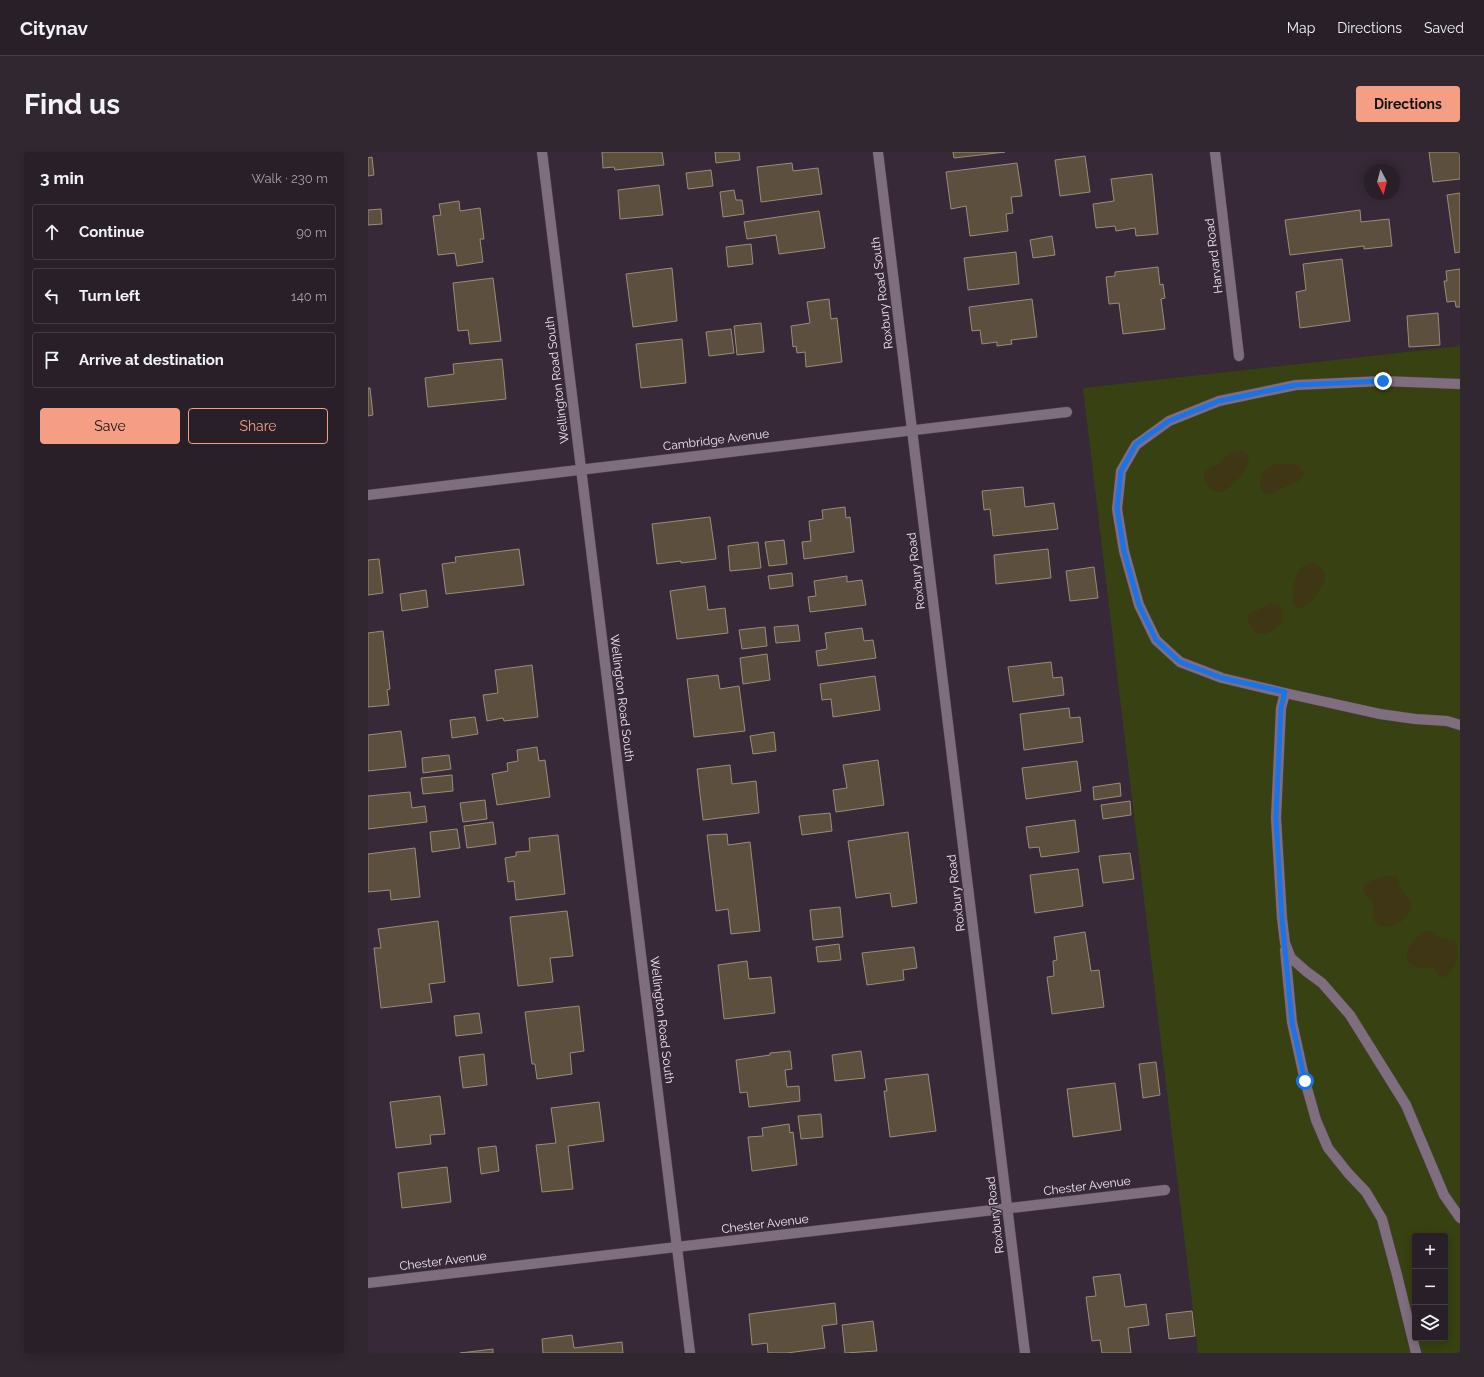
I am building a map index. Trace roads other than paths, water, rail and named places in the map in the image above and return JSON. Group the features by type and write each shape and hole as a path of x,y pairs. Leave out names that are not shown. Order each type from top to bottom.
{"street":[{"name":"Wellington Road South","path":"542,152 690,1353"},
{"name":"Roxbury Road South","path":"878,152 912,430"},
{"name":"Harvard Road","path":"1215,152 1239,356"},
{"path":"1460,384 1383,381 1296,385 1219,401 1169,421 1136,444 1121,471 1117,508 1124,551 1139,605 1156,640 1180,662 1222,678 1380,714 1416,719 1447,721 1460,725"},
{"name":"Cambridge Avenue","path":"368,495 1067,412"},
{"name":"Roxbury Road","path":"912,430 1025,1353"},
{"path":"1285,692 1281,708 1276,818 1282,918 1292,1022 1305,1081 1316,1120 1328,1148 1348,1173 1366,1192 1382,1219 1416,1353"},
{"path":"1285,943 1291,958 1322,983 1350,1015 1406,1105 1444,1195 1460,1218"},
{"name":"Chester Avenue","path":"368,1283 1165,1190"}]}
